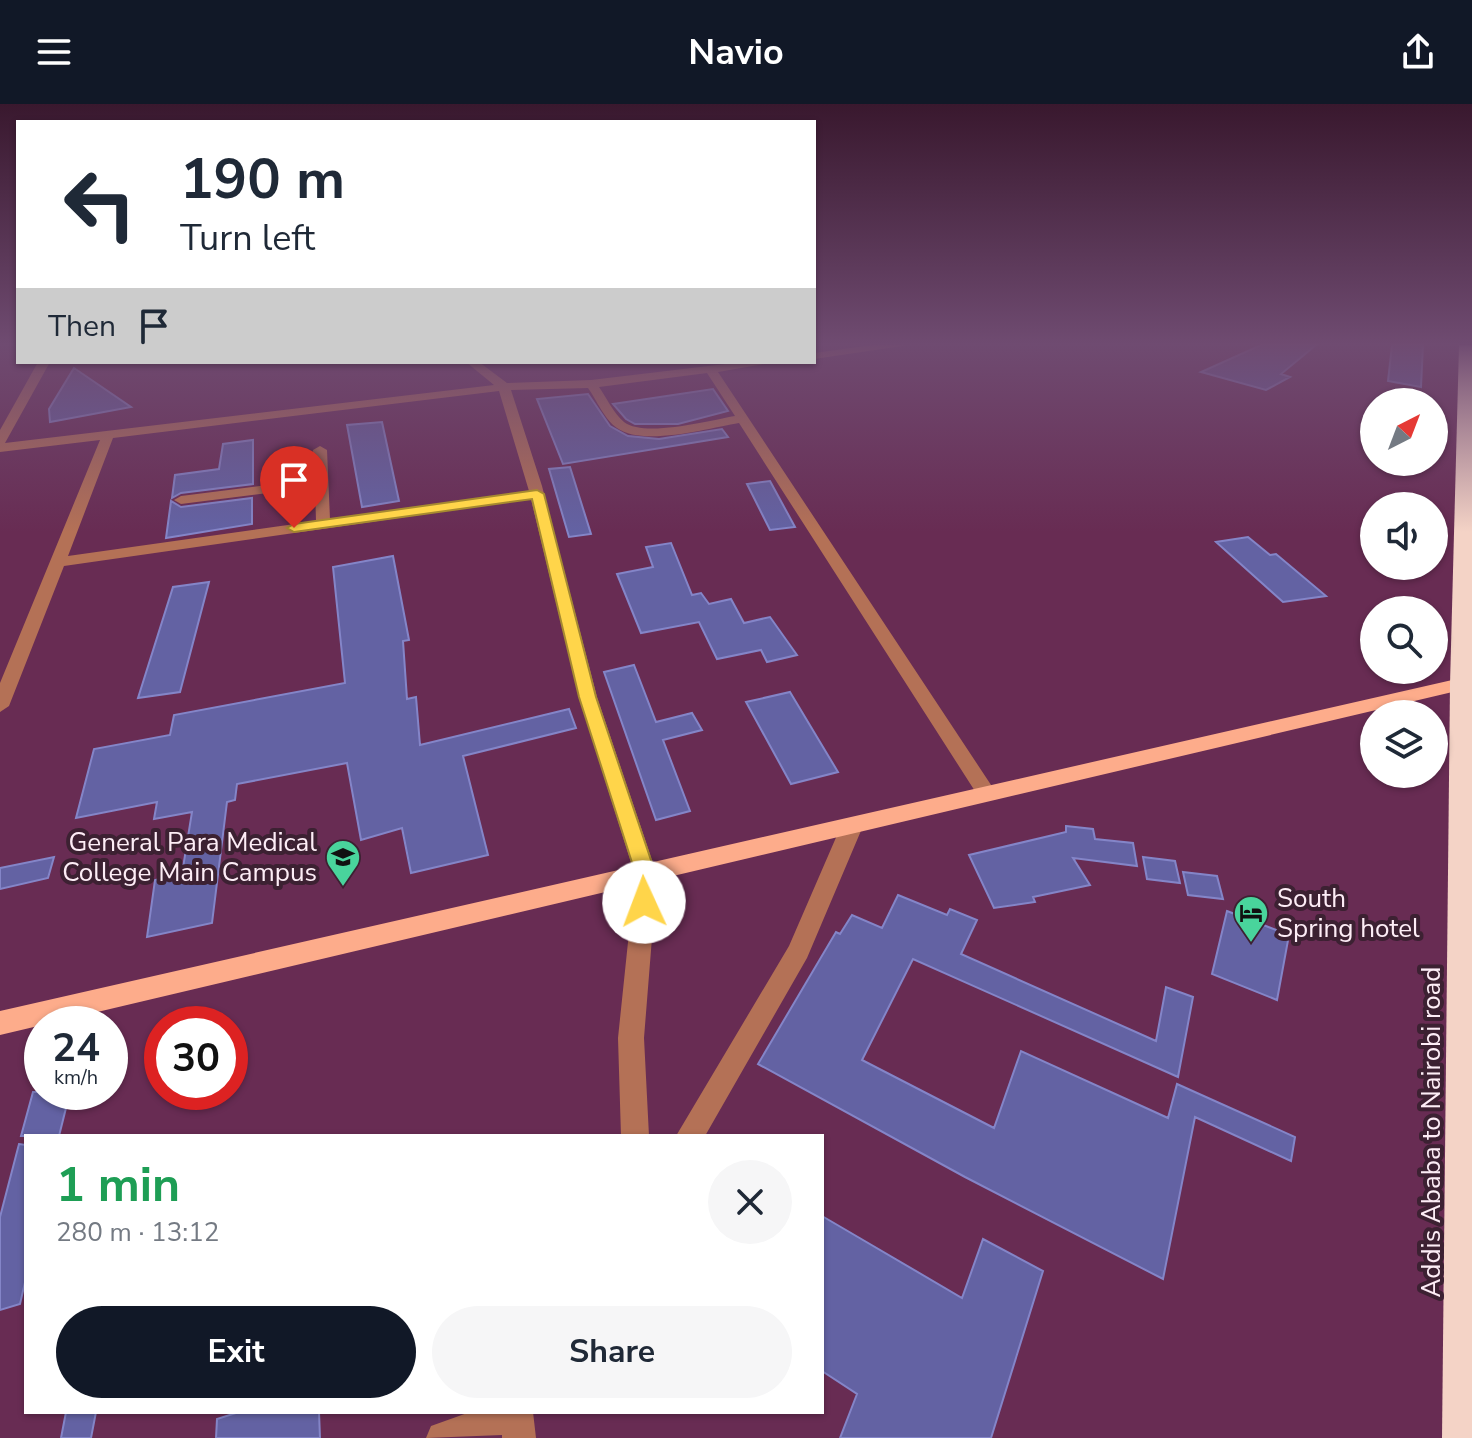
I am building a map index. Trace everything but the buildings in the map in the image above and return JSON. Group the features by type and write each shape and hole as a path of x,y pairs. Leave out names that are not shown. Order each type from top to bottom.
{"highway":[{"name":"Addis Ababa to Nairobi road","path":"1462,1438 1467,407"}],"main road":[{"path":"0,1023 1466,685"}],"street":[{"path":"0,441 19,407"},
{"path":"0,448 337,407"},
{"path":"510,407 537,494 584,686 646,875 631,1038 635,1134"},
{"path":"607,407 620,425 648,432 742,419"},
{"path":"735,407 987,794"},
{"path":"0,706 108,435"},
{"path":"320,450 323,524"},
{"path":"181,500 322,482"},
{"path":"56,562 537,494"},
{"path":"691,1134 799,951 852,826"},
{"path":"443,1438 517,1421"}],"place":[{"name":"General Para Medical College Main Campus","path":"343,888"},
{"name":"South Spring hotel","path":"1251,944"}],"route":[{"path":"294,528 537,494 588,697 646,875 644,902"}]}
